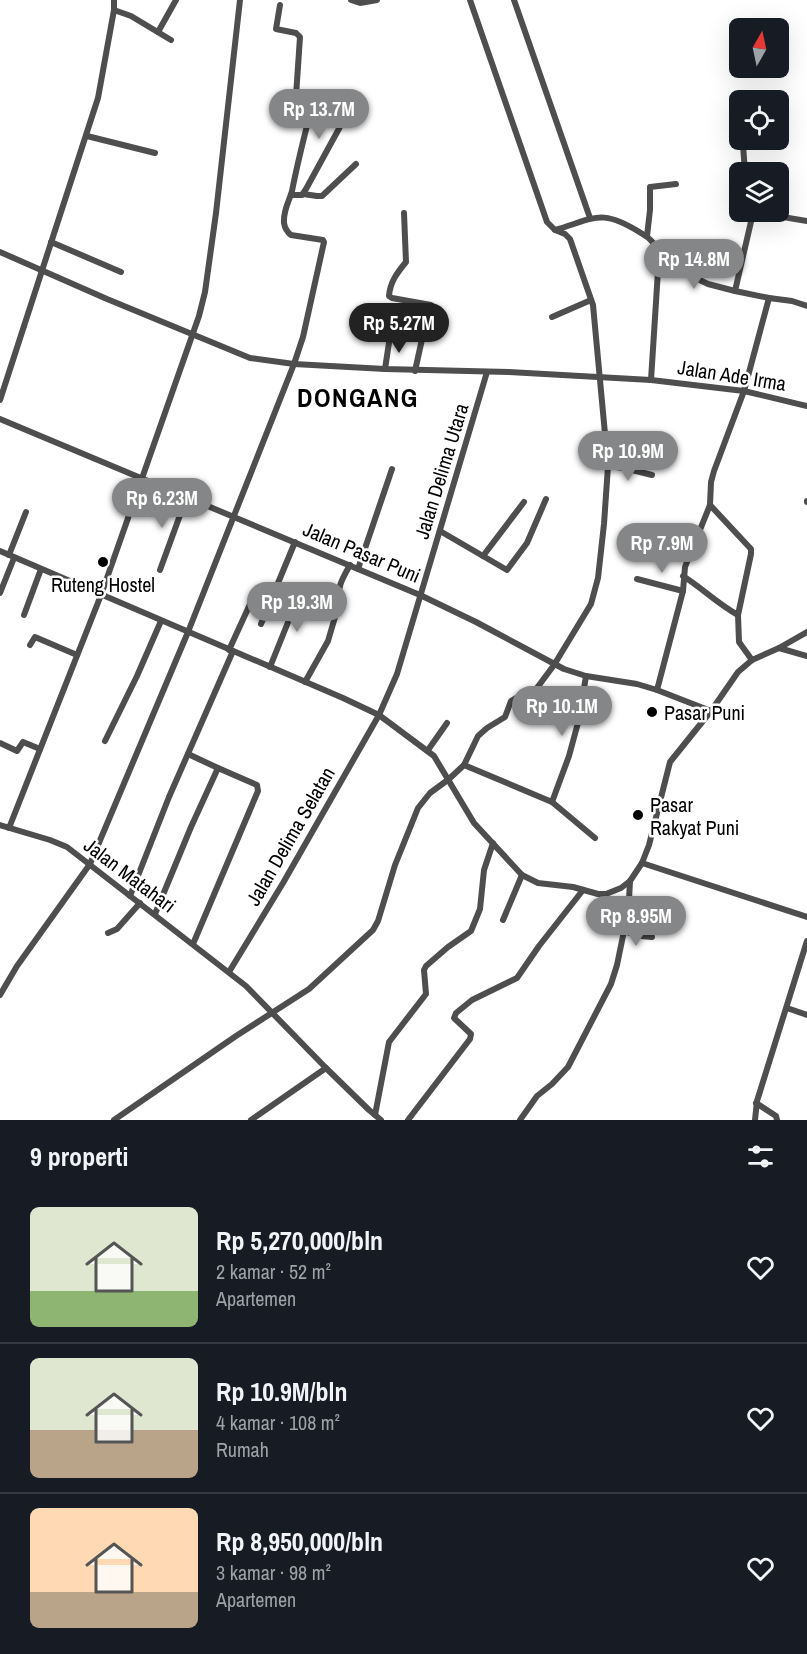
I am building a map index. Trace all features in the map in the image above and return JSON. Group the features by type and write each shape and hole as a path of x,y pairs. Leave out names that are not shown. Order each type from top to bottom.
{"street":[{"path":"0,400 98,98 114,0"},
{"path":"158,32 177,0"},
{"path":"9,828 100,595 205,292 240,0"},
{"path":"351,0 360,3 377,0"},
{"path":"114,1120 309,989 373,930 378,921 395,865 418,808 430,793 464,765 478,736 505,717 511,700 516,698 526,702 554,665 591,604 595,593 604,524 608,466 591,300 570,239 555,230 545,218 470,0"},
{"path":"514,0 590,218"},
{"path":"280,5 276,29 296,33 300,37 297,98 351,100 352,102 303,194"},
{"path":"114,10 130,16 171,40"},
{"path":"0,995 17,966 90,864 188,632 294,364 303,337 324,242 291,235 287,232 284,222 286,204 291,195 314,98"},
{"path":"87,136 155,153"},
{"path":"291,195 322,196 356,164"},
{"path":"647,236 650,188 676,184"},
{"path":"404,213 406,262 397,272 390,286 389,296 432,305 428,312 415,371"},
{"path":"555,230 590,218 614,219 624,222 647,236 659,251 651,380"},
{"path":"789,218 807,221"},
{"path":"735,291 751,222"},
{"path":"51,242 120,272"},
{"name":"Jalan Ade Irma","path":"0,252 42,272 245,357 294,364 415,371 651,380 744,391 807,406"},
{"path":"658,268 687,274 708,284 735,291 792,301 807,306"},
{"path":"657,690 683,591 685,567 710,505 714,471 744,391 769,298"},
{"path":"552,317 591,300"},
{"path":"385,369 390,336"},
{"name":"Jalan Delima Utara","path":"379,715 397,674 487,372"},
{"name":"Jalan Pasar Puni","path":"0,419 420,595 554,665 586,676 637,684 711,711"},
{"path":"608,466 652,475"},
{"path":"358,569 392,469"},
{"path":"160,570 187,496"},
{"path":"440,531 507,570 527,543 546,500"},
{"path":"483,556 524,502"},
{"path":"710,505 751,549 738,615 738,639 753,660"},
{"path":"0,593 26,512"},
{"path":"261,624 295,542"},
{"path":"0,551 379,715 428,750 438,761 474,823 522,875 538,883 598,894 613,892 630,881 642,863 649,845 670,762 711,711 738,672 753,660 807,632"},
{"path":"305,682 328,641 340,600 339,588 350,565"},
{"path":"24,615 41,569"},
{"path":"684,576 722,606 738,615"},
{"path":"637,579 683,591"},
{"path":"270,667 301,590"},
{"path":"130,896 251,602"},
{"path":"105,741 160,621"},
{"path":"30,645 35,637 77,655"},
{"path":"798,638 798,653"},
{"path":"779,648 807,656"},
{"path":"552,802 579,719 586,676"},
{"name":"Jalan Delima Selatan","path":"229,972 379,715"},
{"path":"428,750 447,723"},
{"path":"0,743 17,751 24,742 40,749"},
{"path":"188,754 257,785 258,790 193,944"},
{"path":"464,765 552,802 595,838"},
{"path":"155,914 218,768"},
{"name":"Jalan Matahari","path":"0,825 61,844 155,914 246,986 326,1068 381,1120"},
{"path":"375,1115 389,1042 426,994 424,970 426,966 471,931 480,909 484,870 493,843"},
{"path":"642,863 807,917"},
{"path":"503,920 522,875"},
{"path":"520,1120 537,1096 568,1067 611,984 624,931 630,881"},
{"path":"408,1120 470,1039 469,1031 454,1018 456,1013 472,1000 517,978 583,890"},
{"path":"108,933 117,929 140,903"},
{"path":"624,931 652,937"},
{"path":"755,1120 756,1103 807,941"},
{"path":"786,1008 807,1015"},
{"path":"251,1120 326,1068"},
{"path":"756,1103 776,1116 777,1120"}],"place":[{"name":"Ruteng Hostel","path":"103,562"},
{"name":"Pasar Puni","path":"652,712"},
{"name":"Pasar Rakyat Puni","path":"638,815"}],"district":[{"name":"DONGANG","path":"358,397"}]}
